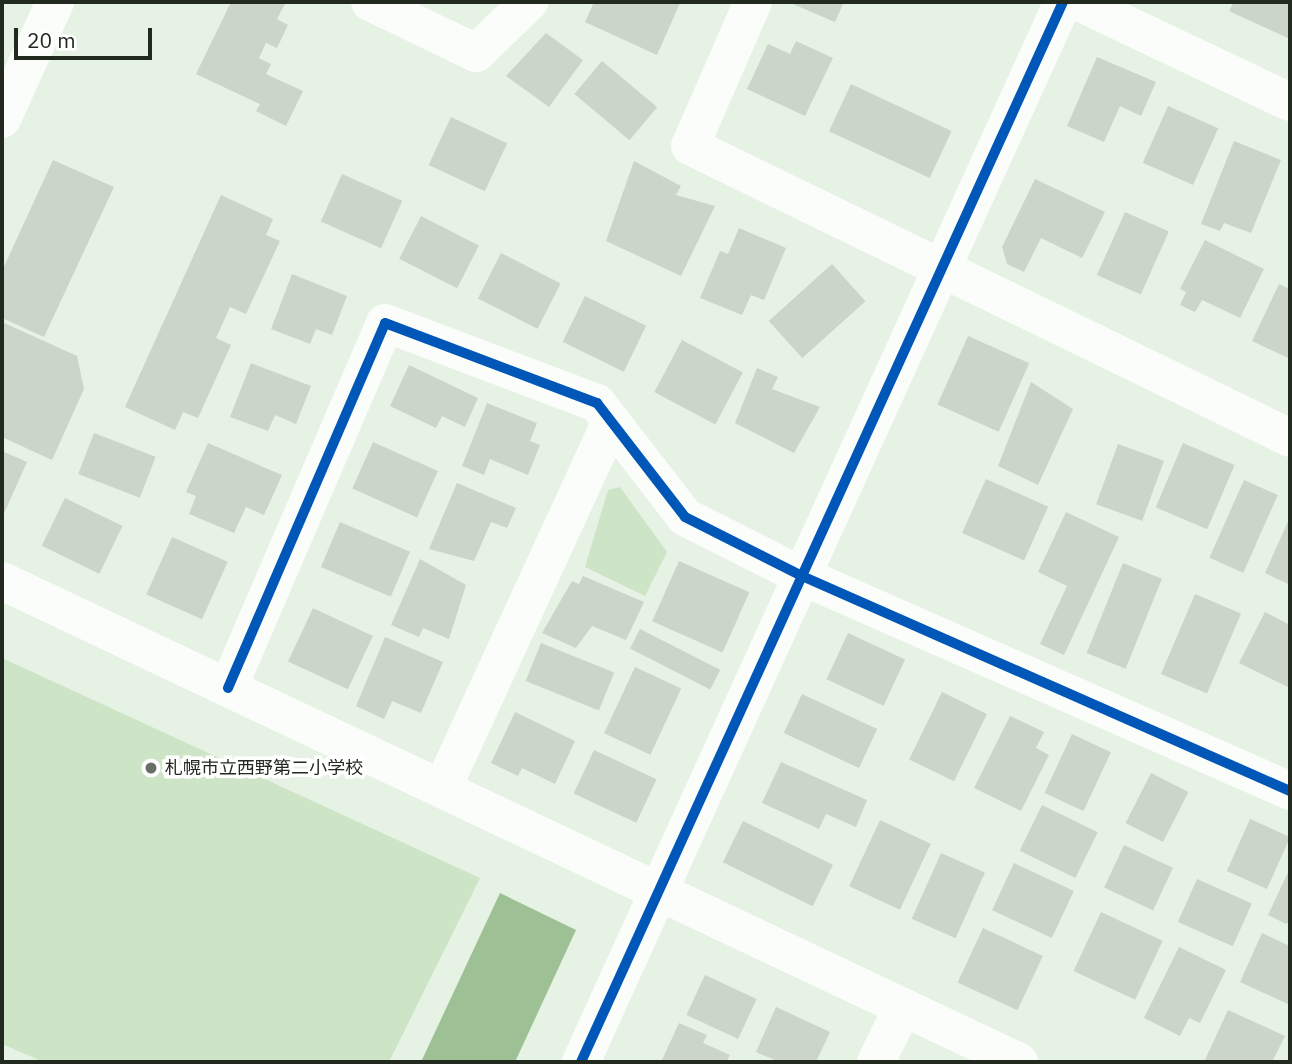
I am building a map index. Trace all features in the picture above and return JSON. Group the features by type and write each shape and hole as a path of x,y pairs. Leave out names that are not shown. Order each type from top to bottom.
{"street":[{"path":"2,119 55,2"},
{"path":"370,2 477,53 529,2"},
{"path":"753,2 690,146 943,266 1290,438"},
{"path":"581,1062 1063,2"},
{"path":"1079,2 1290,102"},
{"path":"228,688 386,323 597,403 685,517 802,576 1290,791"},
{"path":"442,789 611,421"},
{"path":"2,581 1019,1062"},
{"path":"876,1062 903,1007"}],"shaded area":[{"path":"620,487 667,552 645,596 585,567 608,490"},
{"name":"札幌市立西野第二小学校","path":"2,658 480,878 389,1062 44,1062 2,1044"},
{"path":"500,893 576,930 515,1062 421,1062"}],"building":[{"path":"231,2 286,2 277,19 288,25 277,48 266,43 259,58 271,64 266,74 303,91 286,126 256,111 260,104 196,74"},
{"path":"594,2 680,3 657,55 585,22"},
{"path":"788,2 844,2 835,22"},
{"path":"1234,2 1290,2 1290,39 1229,11"},
{"path":"546,33 583,60 549,107 506,76"},
{"path":"796,41 833,58 805,116 747,89 768,44 790,54"},
{"path":"1097,57 1156,82 1141,116 1120,106 1104,142 1067,126"},
{"path":"602,61 657,107 630,140 574,94"},
{"path":"851,84 952,131 930,178 829,131"},
{"path":"1168,106 1218,128 1193,185 1143,163"},
{"path":"451,117 507,143 485,191 429,165"},
{"path":"1234,141 1281,160 1251,233 1224,223 1220,231 1201,224"},
{"path":"53,160 114,187 44,337 2,318 2,271"},
{"path":"634,161 681,186 676,195 715,206 681,276 606,241"},
{"path":"342,174 402,201 381,248 321,222"},
{"path":"1035,179 1105,212 1082,258 1041,238 1024,272 1007,264 1002,247"},
{"path":"221,195 273,219 266,235 280,241 246,314 230,307 216,338 231,345 198,418 183,412 175,430 125,407"},
{"path":"1125,212 1169,232 1141,295 1097,275"},
{"path":"421,216 479,246 457,288 399,259"},
{"path":"739,228 786,248 764,300 751,295 742,315 700,298 720,251 728,254"},
{"path":"1205,240 1264,269 1240,318 1202,300 1195,312 1180,305 1186,292 1180,289"},
{"path":"501,253 561,283 538,329 478,298"},
{"path":"832,264 865,301 802,358 769,321"},
{"path":"292,274 347,296 332,335 316,329 310,344 271,329"},
{"path":"1279,284 1290,289 1290,359 1252,341"},
{"path":"585,296 646,326 624,372 563,342"},
{"path":"2,322 77,356 84,389 52,460 2,437"},
{"path":"968,336 1029,363 999,432 937,405"},
{"path":"682,340 743,372 715,424 654,392"},
{"path":"251,363 311,386 296,424 275,415 268,431 230,417"},
{"path":"409,365 478,398 465,427 442,416 436,428 390,406"},
{"path":"757,368 778,377 772,389 820,407 794,453 735,423"},
{"path":"1031,382 1073,409 1038,485 998,466"},
{"path":"487,403 537,423 530,441 540,445 528,475 490,459 484,475 462,466"},
{"path":"94,433 156,457 140,498 78,474"},
{"path":"373,442 438,471 417,517 352,489"},
{"path":"208,443 282,475 264,515 246,507 234,533 189,514 196,496 186,492"},
{"path":"1183,443 1235,465 1207,529 1156,507"},
{"path":"1118,444 1164,461 1142,521 1096,504"},
{"path":"2,451 27,462 2,518"},
{"path":"986,479 1048,507 1024,561 962,533"},
{"path":"1244,480 1278,495 1243,573 1209,558"},
{"path":"457,483 516,508 507,528 491,522 474,561 429,549"},
{"path":"65,498 123,526 99,574 42,546"},
{"path":"1066,512 1119,537 1064,655 1040,644 1067,586 1038,572"},
{"path":"1290,517 1290,585 1265,573"},
{"path":"340,522 410,552 391,597 321,567"},
{"path":"172,537 228,562 202,619 146,595"},
{"path":"420,559 466,585 449,639 423,628 419,637 391,625"},
{"path":"679,561 749,592 722,653 652,621"},
{"path":"1123,563 1162,579 1126,669 1087,653"},
{"path":"583,576 644,602 626,640 592,626 576,648 542,633 572,581 579,584"},
{"path":"1195,594 1241,614 1207,694 1161,674"},
{"path":"313,608 373,636 348,689 288,661"},
{"path":"1265,612 1290,625 1290,688 1239,663"},
{"path":"640,629 720,670 710,689 630,649"},
{"path":"848,633 905,660 884,706 826,679"},
{"path":"385,637 443,662 421,713 392,701 384,719 356,706"},
{"path":"541,643 614,673 599,711 526,681"},
{"path":"635,667 681,689 650,755 604,733"},
{"path":"942,692 987,714 954,781 909,759"},
{"path":"802,694 877,729 859,768 784,733"},
{"path":"515,712 575,741 555,784 522,768 518,776 491,763"},
{"path":"1010,716 1044,732 1036,748 1049,755 1021,811 974,788"},
{"path":"1072,734 1111,752 1084,811 1045,793"},
{"path":"594,750 657,779 636,823 574,794"},
{"path":"781,762 867,800 856,827 826,814 819,829 762,803"},
{"path":"1151,773 1188,792 1163,842 1126,823"},
{"path":"1042,805 1098,832 1075,878 1020,851"},
{"path":"1250,819 1290,837 1267,889 1227,871"},
{"path":"880,820 931,844 900,910 849,886"},
{"path":"743,821 833,865 813,906 723,862"},
{"path":"1124,845 1173,868 1153,910 1104,888"},
{"path":"941,853 985,873 956,938 912,919"},
{"path":"1014,863 1074,891 1052,938 992,910"},
{"path":"1290,868 1290,921 1286,924 1268,915"},
{"path":"1197,879 1252,903 1233,946 1178,922"},
{"path":"1101,912 1163,941 1135,1000 1074,971"},
{"path":"983,928 1043,956 1017,1010 958,982"},
{"path":"1262,933 1290,946 1288,1004 1240,982"},
{"path":"1179,947 1226,970 1200,1023 1189,1018 1180,1036 1144,1018"},
{"path":"705,975 757,999 738,1039 686,1015"},
{"path":"776,1007 830,1032 816,1062 779,1062 756,1052"},
{"path":"1228,1010 1285,1036 1272,1062 1204,1062"},
{"path":"679,1023 707,1035 703,1043 730,1055 726,1062 661,1062"}],"cycle path":[{"path":"581,1062 1063,2"},
{"path":"228,688 385,323 597,403 685,517 802,576 1290,791"}],"place":[{"name":"札幌市立西野第二小学校","path":"151,768"}]}
